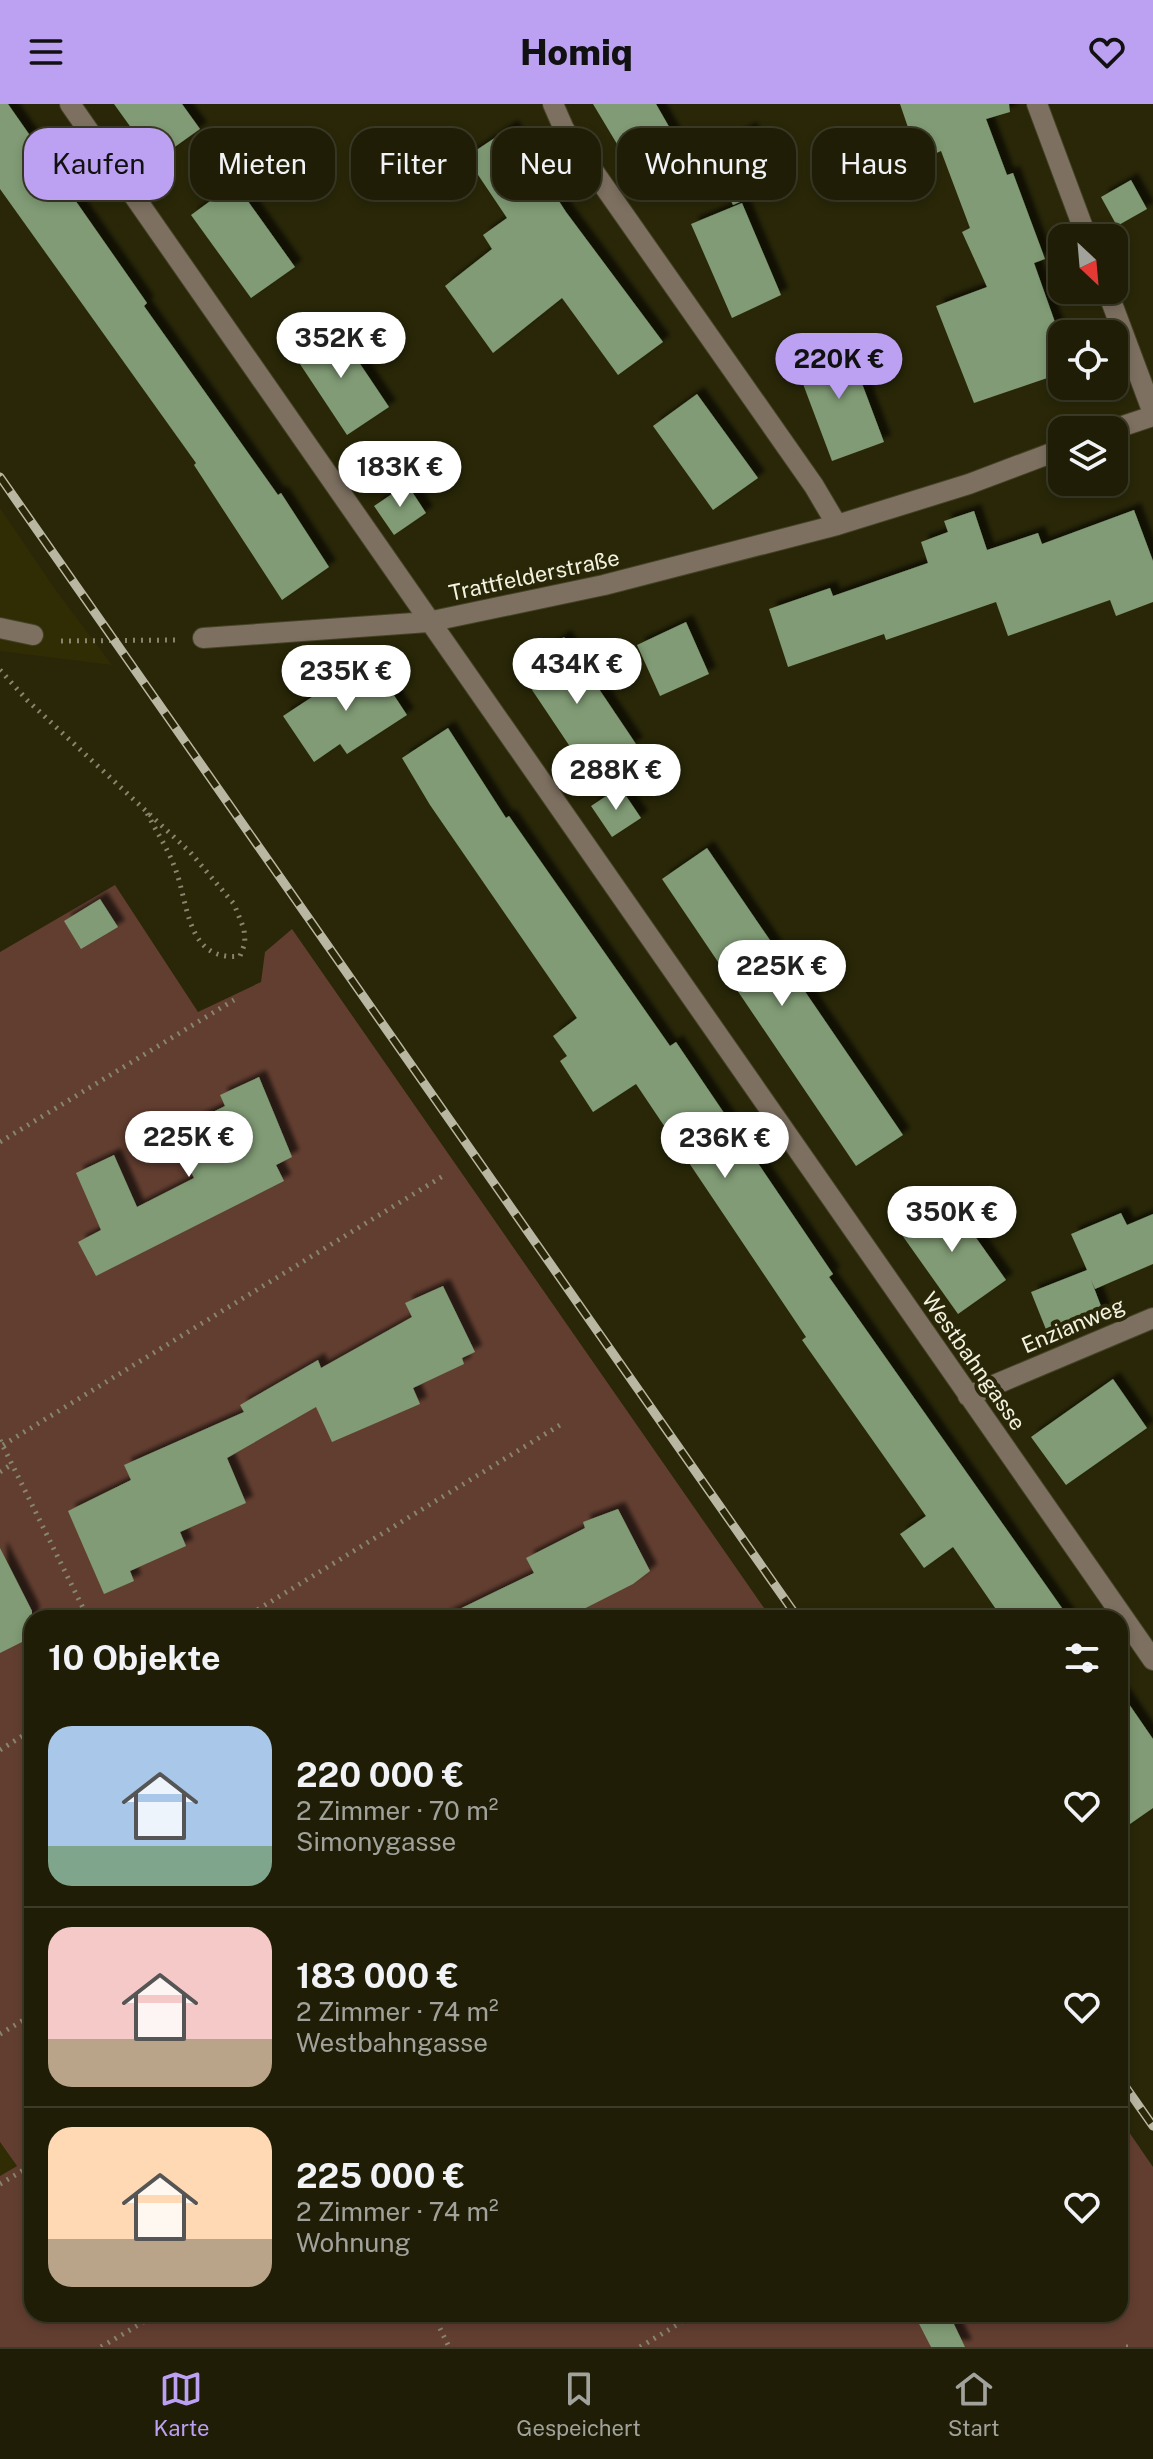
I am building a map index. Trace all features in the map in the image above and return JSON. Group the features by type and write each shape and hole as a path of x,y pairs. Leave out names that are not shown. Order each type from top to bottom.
{"street":[{"name":"Westbahngasse","path":"70,104 1118,1610"},
{"path":"553,104 564,129 814,486 837,525"},
{"path":"1037,104 1082,224"},
{"path":"1112,304 1153,414 1128,424"},
{"name":"Trattfelderstraße","path":"203,638 428,622 604,585 837,525 969,484 1048,454"},
{"path":"0,628 33,635"},
{"name":"Enzianweg","path":"968,1396 1153,1318"},
{"name":"Westbahngasse","path":"1128,1624 1153,1660"}],"path":[{"path":"33,635 74,643 203,638"},
{"path":"0,670 190,852 234,904 244,929 245,943 240,956 226,957 207,950 194,935 176,868 147,813"},
{"path":"0,1142 234,1000"},
{"path":"84,1610 2,1442 443,1176"},
{"path":"257,1610 560,1425"},
{"path":"0,1472 12,1464"},
{"path":"0,1750 24,1735"},
{"path":"0,2034 24,2020"},
{"path":"0,2184 24,2170"},
{"path":"101,2347 143,2322"},
{"path":"437,2322 449,2347"},
{"path":"640,2347 682,2322"}],"shaded area":[{"path":"0,508 57,592 112,665 0,651"},
{"path":"115,885 198,1012 261,982 265,952 292,929 765,1610 24,1610 24,2322 1128,2322 1128,2131 1153,2167 1153,2347 0,2347 0,2176 17,2166 0,2142 0,952"},
{"path":"0,2142 17,2166 0,2176"}],"building":[{"path":"0,104 8,104 25,128 24,200 75,200 147,303 144,306 278,495 281,493 329,567 282,600 194,465 196,463 0,189"},
{"path":"114,104 182,104 199,128 190,128 190,136 174,147 174,128 131,128"},
{"path":"593,104 656,104 670,128 617,128 617,144"},
{"path":"900,104 1009,104 1010,112 986,119 1007,175 1013,173 1045,259 1034,263 1054,320 1048,320 1048,378 974,403 936,306 987,287 962,232 970,228 941,151 935,154 935,128 908,128"},
{"path":"492,140 492,196 476,172 476,150"},
{"path":"1131,180 1147,209 1116,224 1101,197"},
{"path":"212,200 247,200 295,267 251,298 191,215"},
{"path":"495,200 558,200 663,342 618,375 562,298 493,353 445,286 492,249 483,235 507,218"},
{"path":"742,203 781,295 732,318 691,224"},
{"path":"334,325 389,407 347,435 292,352"},
{"path":"846,341 884,442 832,461 794,360"},
{"path":"697,394 758,478 713,510 653,426"},
{"path":"407,484 426,513 394,535 374,506"},
{"path":"1134,510 1153,561 1153,602 1116,616 1110,600 1008,636 996,602 886,640 884,634 788,667 769,609 830,588 833,596 928,563 921,542 948,532 944,521 974,511 987,550 1038,533 1042,544"},
{"path":"686,622 709,674 660,696 637,645"},
{"path":"564,637 636,744 589,775 518,669"},
{"path":"370,659 407,715 347,754 340,744 314,762 283,716"},
{"path":"448,728 506,818 509,816 670,1046 676,1042 833,1274 829,1277 1063,1610 996,1610 953,1547 924,1568 900,1534 926,1516 802,1340 806,1337 636,1084 593,1112 560,1061 567,1056 553,1036 577,1018 430,805 402,758"},
{"path":"620,787 641,818 612,837 591,806"},
{"path":"707,848 903,1135 856,1166 662,879"},
{"path":"100,899 118,927 81,949 64,921"},
{"path":"259,1077 292,1157 276,1165 284,1181 96,1276 78,1242 101,1230 76,1173 114,1155 137,1207 194,1178 172,1132 225,1106 220,1095"},
{"path":"945,1194 1006,1280 958,1314 897,1228"},
{"path":"1121,1213 1127,1225 1153,1214 1153,1264 1095,1289 1091,1280 1104,1314 1049,1337 1031,1292 1087,1270 1071,1234"},
{"path":"443,1286 475,1352 462,1358 464,1364 413,1388 420,1404 332,1442 316,1407 227,1458 246,1503 180,1532 186,1546 130,1571 134,1581 104,1594 68,1511 131,1480 124,1465 244,1412 240,1405 318,1360 321,1368 412,1317 405,1303"},
{"path":"1113,1379 1147,1428 1066,1485 1031,1437"},
{"path":"618,1509 650,1571 633,1584 582,1610 458,1610 534,1573 526,1558 585,1528 583,1522"},
{"path":"0,1548 31,1610 24,1610 24,1641 0,1653"},
{"path":"1128,1703 1153,1739 1153,1808 1128,1825"},
{"path":"918,2322 953,2322 965,2347 931,2347"}],"railway":[{"path":"0,477 792,1610"},
{"path":"1128,2090 1153,2126"}]}
